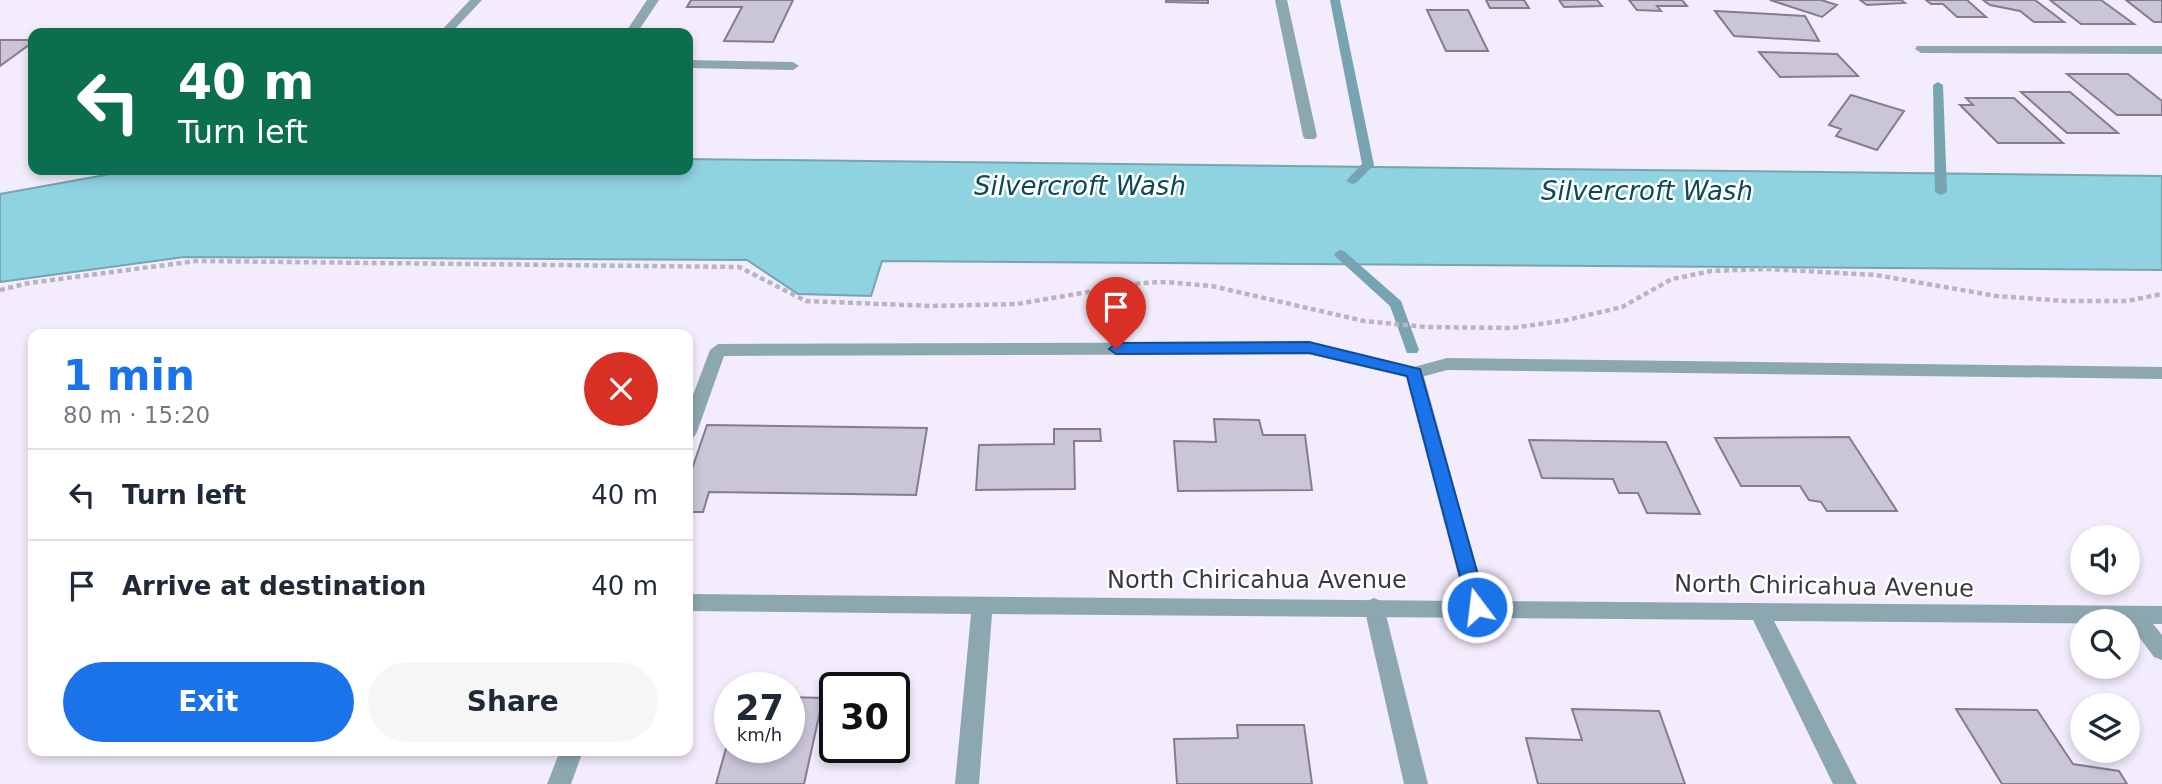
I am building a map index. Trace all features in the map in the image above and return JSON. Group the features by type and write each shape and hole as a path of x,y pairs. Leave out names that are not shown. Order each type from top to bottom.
{"street":[{"path":"449,28 476,0"},
{"path":"634,28 653,0"},
{"path":"1281,0 1310,136"},
{"path":"1921,49 2162,50"},
{"path":"693,64 793,66"},
{"path":"693,418 718,350 1309,348 1414,373 1447,364 2162,373"},
{"path":"1414,373 1477,607"},
{"name":"North Chiricahua Avenue","path":"693,603 1477,607 1760,613 2070,615"},
{"path":"967,784 982,605"},
{"path":"1374,607 1416,784"},
{"path":"1760,613 1845,784"},
{"name":"North Chiricahua Avenue","path":"2140,615 2162,615"},
{"path":"2140,623 2162,651"},
{"path":"559,784 569,756"}],"path":[{"path":"0,290 29,283 196,261 739,267 806,301 932,306 1017,304 1141,283 1166,282 1212,286 1364,321 1426,327 1512,328 1567,320 1622,307 1672,279 1711,271 1766,269 1876,275 1996,296 2064,301 2127,301 2162,294"}],"water":[{"name":"Silvercroft Wash","path":"693,159 2162,176 2162,270 882,261 871,296 798,294 747,260 184,257 0,282 0,194 105,175 693,175"}],"building":[{"path":"691,0 793,0 773,42 724,41 742,7 687,7"},
{"path":"1208,0 1208,3 1166,2"},
{"path":"1486,0 1524,0 1529,8 1490,8"},
{"path":"1559,0 1597,0 1602,6 1564,7"},
{"path":"1629,0 1682,0 1687,6 1657,6 1661,11 1637,10"},
{"path":"1770,0 1821,0 1837,5 1822,17"},
{"path":"1860,0 1901,0 1905,3 1867,5"},
{"path":"1926,0 1967,0 1986,17 1957,17 1943,4 1931,4"},
{"path":"1983,0 2035,0 2064,22 2034,22 2020,11 1990,5"},
{"path":"2050,0 2101,0 2134,24 2081,24"},
{"path":"2126,0 2162,0 2162,22 2154,22"},
{"path":"1427,10 1468,10 1488,51 1446,51"},
{"path":"1715,11 1805,16 1819,41 1734,36"},
{"path":"0,40 28,40 28,46 0,66"},
{"path":"1759,52 1837,54 1858,76 1780,77"},
{"path":"2067,74 2128,74 2162,101 2162,115 2117,115"},
{"path":"2021,92 2070,92 2118,133 2067,133"},
{"path":"1851,95 1904,111 1877,150 1836,136 1841,129 1829,125"},
{"path":"1966,98 2014,98 2063,143 1998,143 1960,105 1973,105"},
{"path":"1214,419 1259,420 1263,435 1305,435 1312,490 1178,491 1174,441 1216,442"},
{"path":"707,425 927,428 916,495 709,492 703,512 693,512 693,466"},
{"path":"1054,429 1100,429 1101,441 1074,441 1075,489 976,490 979,445 1054,444"},
{"path":"1849,437 1897,511 1827,511 1821,502 1809,500 1800,486 1741,486 1715,438"},
{"path":"1529,440 1666,442 1700,514 1647,513 1638,493 1619,493 1613,479 1542,478"},
{"path":"805,697 819,698 819,716 804,784 716,784 722,763 805,763"},
{"path":"1572,709 1659,711 1685,784 1538,784 1526,738 1582,740"},
{"path":"1956,709 2037,710 2070,763 2119,771 2127,784 2002,784"},
{"path":"1237,725 1304,725 1312,784 1177,784 1174,739 1238,738"}],"waterway":[{"path":"1335,0 1368,165 1352,181"},
{"path":"1938,85 1941,192"},
{"path":"1340,254 1396,304 1412,350"}],"route":[{"path":"1116,349 1309,348 1414,373 1477,607"}]}
